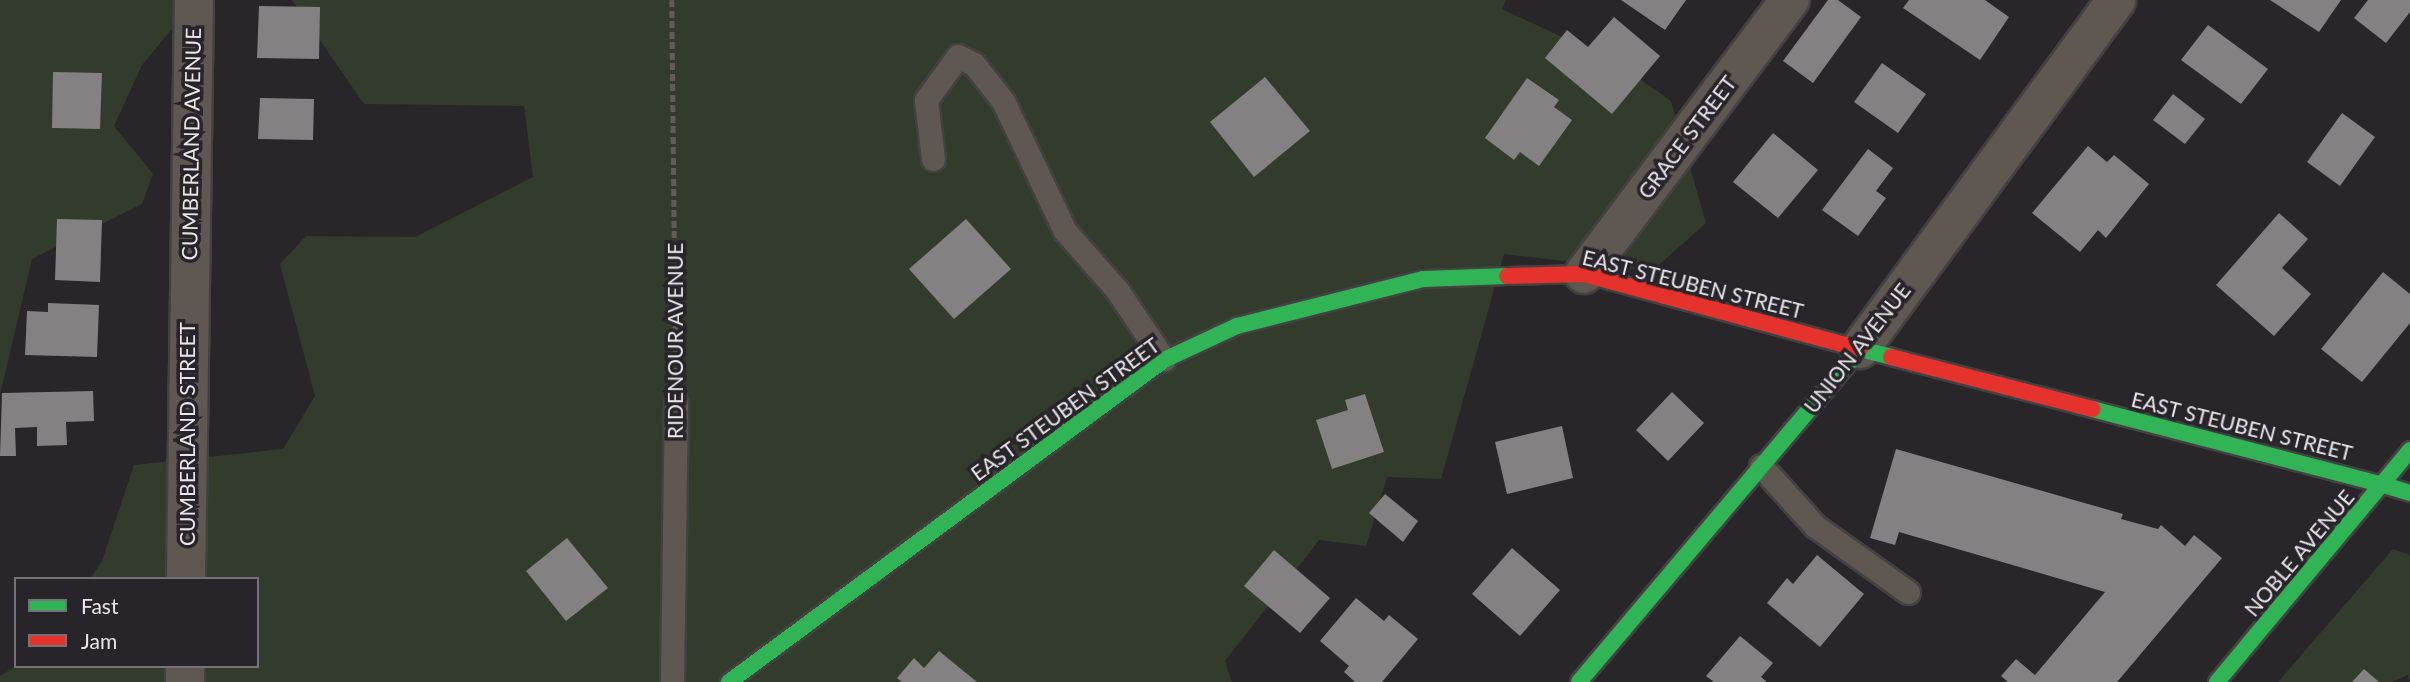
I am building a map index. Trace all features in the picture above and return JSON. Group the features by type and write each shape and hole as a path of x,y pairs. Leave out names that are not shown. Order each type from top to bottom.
{"main road":[{"name":"EAST STEUBEN STREET","path":"729,682 1164,360 1237,326 1423,279 1584,274 2410,494"},
{"name":"UNION AVENUE","path":"1579,682 1860,349"},
{"name":"NOBLE AVENUE","path":"2217,682 2384,485 2410,450"}],"street":[{"name":"CUMBERLAND AVENUE","path":"188,289 194,0"},
{"name":"GRACE STREET","path":"1584,274 1790,0"},
{"name":"UNION AVENUE","path":"1860,349 2116,0"},
{"name":"CUMBERLAND STREET","path":"186,577 188,289"}],"lane":[{"path":"933,159 926,100 958,56 974,64 1003,101 1065,231 1117,290 1164,360"},
{"name":"RIDENOUR AVENUE","path":"672,682 676,404"},
{"path":"1761,466 1815,526 1908,592"}],"path":[{"name":"RIDENOUR AVENUE","path":"672,0 676,404"}],"green space":[{"path":"0,0 196,0 142,65 114,126 153,174 142,204 32,259 0,395"},
{"path":"292,0 1506,0 1502,9 1614,61 1671,101 1706,223 1652,271 1504,254 1441,479 1387,477 1366,546 1319,540 1225,661 1232,682 0,682 0,676 14,667 259,668 259,577 91,577 102,561 134,465 283,449 315,396 280,264 306,236 415,237 533,177 524,106 364,104"},
{"path":"2393,549 2410,555 2410,682 2408,675 2392,682 2278,682"}],"building":[{"path":"1621,0 1686,0 1665,30"},
{"path":"1828,0 1838,0 1861,17 1813,83 1783,61"},
{"path":"1909,0 1985,0 2009,17 1980,60 1903,8"},
{"path":"2270,0 2341,0 2319,32"},
{"path":"2368,0 2410,0 2410,12 2386,43 2354,18"},
{"path":"259,6 320,7 319,59 257,58"},
{"path":"1614,17 1660,56 1612,114 1545,58 1567,30 1588,47"},
{"path":"2208,25 2268,69 2241,104 2181,60"},
{"path":"1882,63 1926,94 1898,133 1854,102"},
{"path":"53,72 102,73 100,129 52,128"},
{"path":"1265,77 1310,131 1254,177 1210,122"},
{"path":"1527,78 1559,100 1554,107 1572,120 1539,166 1520,152 1514,160 1485,138"},
{"path":"2173,94 2205,119 2185,144 2153,120"},
{"path":"260,98 314,99 313,140 258,139"},
{"path":"2342,113 2375,137 2340,186 2307,162"},
{"path":"1773,133 1818,170 1778,218 1733,182"},
{"path":"2088,146 2107,162 2114,155 2149,184 2106,238 2098,230 2080,252 2032,213"},
{"path":"1868,149 1893,168 1876,191 1886,198 1858,236 1822,210"},
{"path":"2279,213 2308,239 2282,268 2311,294 2274,336 2216,285"},
{"path":"57,219 102,220 100,282 55,280"},
{"path":"966,219 1011,269 954,319 909,269"},
{"path":"2383,272 2410,294 2410,323 2362,382 2321,349"},
{"path":"48,303 99,305 97,357 25,355 27,311 48,312"},
{"path":"93,391 94,421 66,422 67,445 37,446 37,427 15,428 16,456 0,456 2,393"},
{"path":"1672,392 1704,423 1668,461 1636,430"},
{"path":"1365,394 1384,452 1332,469 1316,420 1348,410 1345,400"},
{"path":"1562,426 1573,478 1507,494 1495,442"},
{"path":"1896,449 2123,514 2121,519 2158,529 2161,525 2185,546 2194,535 2222,558 2117,682 2008,682 2001,676 2016,659 2035,675 2105,592 1899,532 1895,545 1870,538"},
{"path":"1385,494 1418,521 1403,542 1369,513"},
{"path":"567,538 608,588 566,621 526,571"},
{"path":"1512,548 1560,590 1520,636 1472,594"},
{"path":"1274,550 1330,598 1300,633 1244,586"},
{"path":"1817,555 1864,594 1820,647 1767,603 1787,578 1793,584"},
{"path":"1356,598 1384,621 1389,615 1418,639 1382,682 1355,682 1344,672 1349,666 1320,641"},
{"path":"1740,636 1773,663 1761,677 1767,682 1714,682 1706,676"},
{"path":"939,651 977,682 902,682 897,678 914,658 924,668"},
{"path":"2364,669 2379,682 2352,682"}],"traffic: fast":[{"path":"729,682 1164,360 1237,326 1423,279 1507,276"},
{"path":"1579,682 1860,349 1891,357"},
{"path":"2092,409 2384,485"},
{"path":"2217,682 2410,450"},
{"path":"2384,485 2410,493"}],"traffic: jam":[{"path":"1507,276 1584,274 1860,349"},
{"path":"1891,357 2092,409"}]}
